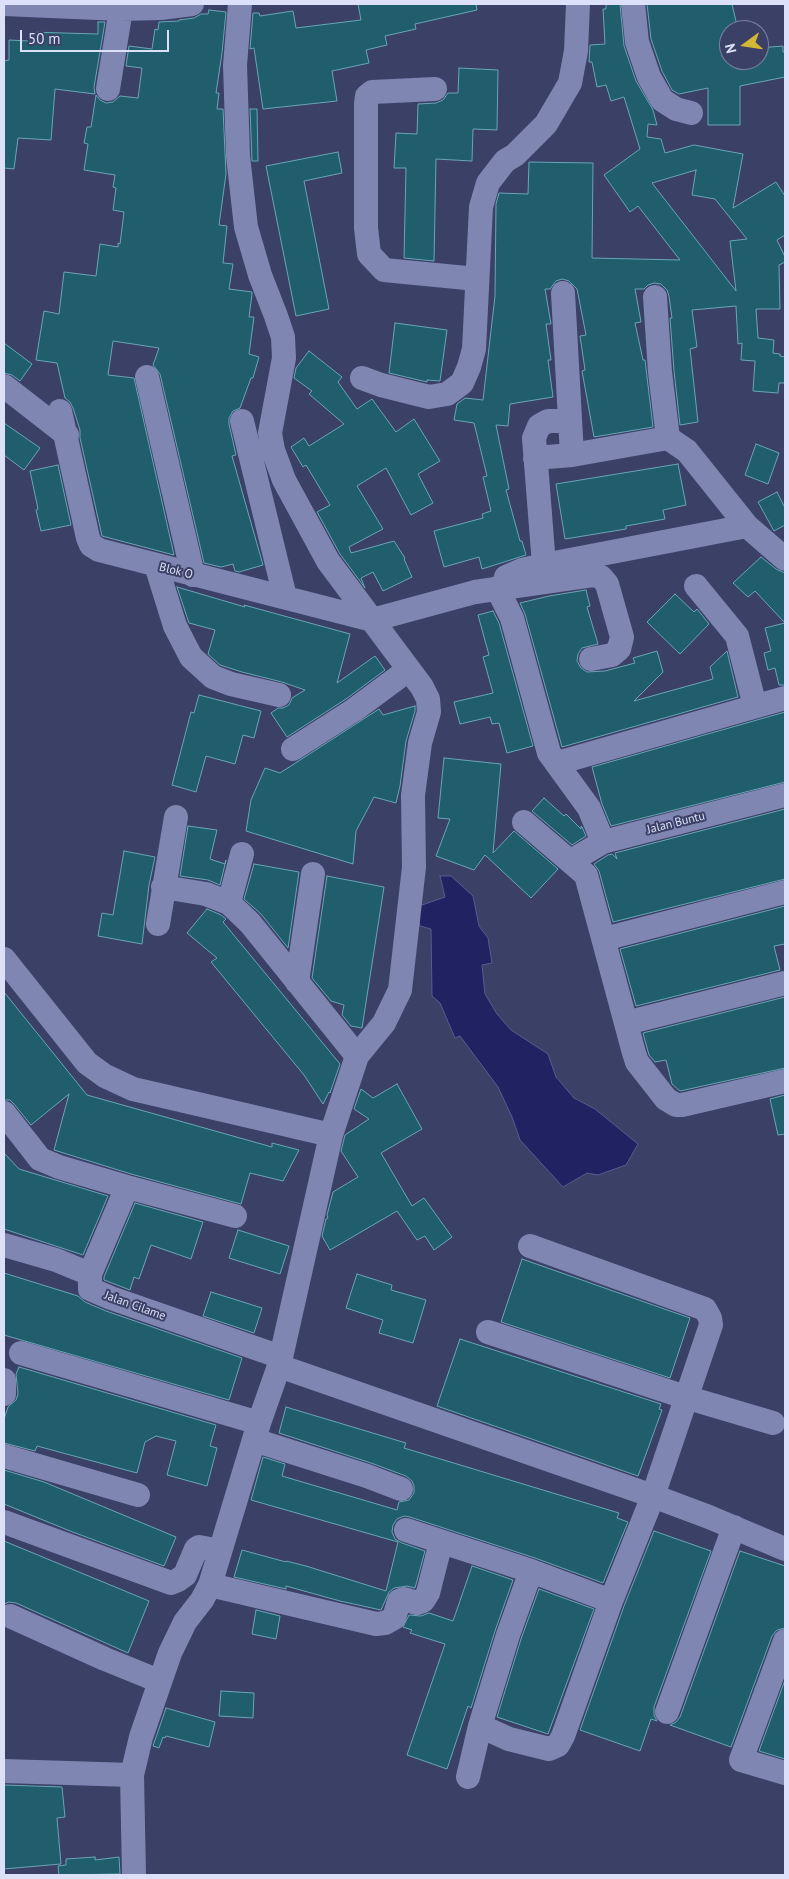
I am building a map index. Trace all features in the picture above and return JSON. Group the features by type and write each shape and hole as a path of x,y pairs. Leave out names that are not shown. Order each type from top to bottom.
{"street":[{"path":"4,4 121,9 161,8 192,4"},
{"path":"134,1875 132,1775 141,1736 159,1681 185,1622 202,1600 210,1585 256,1431 280,1362 331,1136 357,1056 384,1023 400,990 414,867 413,795 420,744 428,712 428,699 422,687 328,561 284,480 273,450 270,433 284,358 283,338 260,275 246,227 238,156 235,65 240,4"},
{"path":"362,378 403,392 430,397 446,394 462,383 470,367 474,349 477,297 476,279 482,207 488,183 505,162 546,124 570,84 576,51 578,4"},
{"path":"633,4 637,42 649,77 662,100 676,109 691,113"},
{"path":"108,89 121,9"},
{"path":"435,89 372,92 367,96 366,228 369,254 384,270 476,279"},
{"path":"563,293 572,455"},
{"path":"655,298 660,372 668,438"},
{"path":"147,377 193,575"},
{"path":"4,386 66,435"},
{"name":"Blok O","path":"60,411 91,545 99,550 372,620"},
{"path":"544,565 534,438 539,426 548,421 570,420"},
{"path":"242,421 285,598"},
{"path":"535,458 572,455 668,438 687,451 747,526 785,559"},
{"path":"497,588 505,578 522,570 747,526"},
{"path":"156,565 175,626 191,657 213,677 231,684 279,695"},
{"path":"372,620 475,592 593,575 601,577 607,584 622,637 619,650 612,655 591,659"},
{"path":"696,586 737,636 755,706"},
{"path":"497,588 512,618 549,753 590,808 602,842"},
{"path":"293,749 354,710 408,670"},
{"path":"556,761 561,762 785,698"},
{"name":"Jalan Buntu","path":"571,861 602,842 785,795"},
{"path":"158,924 176,817"},
{"path":"524,822 586,875 637,1062 666,1099 676,1106 785,1081"},
{"path":"229,903 242,854"},
{"path":"297,982 313,874"},
{"path":"163,887 206,894 229,903 250,923 357,1056"},
{"path":"604,939 785,892"},
{"path":"4,959 87,1063 105,1076 133,1089 331,1136"},
{"path":"626,1024 785,982"},
{"path":"4,1113 40,1159 59,1167 127,1187 235,1216"},
{"path":"4,1245 56,1260 90,1274 127,1187"},
{"path":"480,1726 509,1739 532,1746 549,1749 558,1745 563,1736 611,1601 653,1496 685,1397 710,1330 710,1318 705,1309 530,1246"},
{"name":"Jalan Cilame","path":"90,1274 90,1289 154,1314 218,1334 280,1362"},
{"path":"488,1332 685,1397 773,1423"},
{"path":"21,1352 256,1431 401,1489"},
{"path":"280,1362 653,1496 785,1549"},
{"path":"4,1380 4,1394"},
{"path":"4,1456 138,1495"},
{"path":"4,1522 171,1582 185,1575 196,1549 199,1547 220,1551"},
{"path":"667,1712 734,1527"},
{"path":"406,1530 611,1601"},
{"path":"210,1585 376,1624 385,1623 394,1618 399,1601 404,1599 417,1603 423,1601 428,1593 441,1542"},
{"path":"468,1777 480,1726 508,1635 531,1572"},
{"path":"10,1616 159,1681"},
{"path":"785,1641 741,1760 785,1773"},
{"path":"4,1771 132,1775"}],"shaded area":[{"path":"440,876 451,876 473,896 479,926 488,938 492,963 482,965 485,994 497,1014 511,1030 548,1054 556,1077 574,1098 595,1109 638,1144 626,1165 598,1175 587,1173 563,1187 520,1140 498,1087 460,1036 455,1038 440,1003 432,996 431,929 420,926 416,906 445,897"}],"building":[{"path":"358,4 476,4 477,10 415,24 416,29 385,36 387,45 366,50 369,63 332,71 337,101 263,109 254,48 250,49 253,13 259,13 260,16 293,11 296,28 361,20"},
{"path":"606,4 620,4 624,46 636,81 653,110 657,125 648,124 647,137 661,139 665,153 694,145 743,154 733,208 776,182 785,196 785,235 777,240 785,257 785,262 779,265 780,309 756,309 758,338 774,340 773,353 785,357 785,383 779,383 778,393 753,391 755,361 741,360 742,343 738,344 736,306 692,310 697,347 690,349 698,422 680,425 669,296 667,290 661,284 654,283 644,289 635,289 641,322 635,323 643,360 645,360 653,427 594,437 582,371 585,370 580,336 586,335 577,289 569,281 562,279 556,281 550,289 545,289 551,324 546,324 551,360 548,360 553,397 510,404 508,426 496,425 509,489 506,490 520,541 522,541 526,555 482,569 479,557 444,567 434,531 483,518 482,514 491,511 483,477 487,476 474,423 454,420 457,404 465,398 483,400 495,296 496,204 499,193 528,194 529,162 593,163 592,258 680,260 638,206 630,212 604,175 640,149 624,97 611,101 606,85 597,87 592,62 589,62 590,45 605,44 603,9 606,9","holes":["696,170 692,195 715,199 747,239 730,241 736,291 652,183"]},
{"path":"647,4 732,4 736,20 719,20 719,70 769,70 769,47 783,46 783,52 785,52 785,77 740,86 740,125 708,125 708,88 679,94 672,90 662,71 651,39"},
{"path":"209,10 226,12 216,93 219,93 217,109 223,109 226,174 219,225 227,226 223,263 233,264 229,289 252,292 249,317 254,317 249,354 259,357 253,378 251,378 240,408 233,411 229,418 236,455 232,456 263,565 239,572 235,571 233,564 221,567 204,563 160,374 153,365 159,348 113,341 108,375 134,378 174,555 102,536 80,438 80,430 73,408 65,398 57,363 36,360 44,311 59,314 64,272 96,276 100,244 118,247 118,243 120,244 124,212 113,210 116,188 113,187 115,175 84,170 88,144 84,143 87,127 91,127 96,95 106,103 113,102 120,96 138,98 142,68 126,66 129,46 152,49 155,29 158,30 159,22 194,18 201,14 208,14"},
{"path":"98,22 105,22 94,87 95,94 55,89 51,140 18,138 14,169 4,168 4,61 9,60 9,40 29,41 29,32 98,34"},
{"path":"459,68 498,70 497,130 473,129 472,161 436,159 434,261 404,258 406,168 394,168 396,133 417,134 418,104 436,103 443,100 448,93 458,93"},
{"path":"250,109 257,109 258,161 252,161"},
{"path":"338,152 342,173 304,181 329,309 296,316 266,166"},
{"path":"395,323 447,330 440,381 427,380 427,382 389,373"},
{"path":"4,343 32,364 20,381 12,375 4,373"},
{"path":"309,351 342,377 338,382 357,409 372,399 396,432 414,419 440,461 418,474 433,503 411,515 386,468 357,486 383,529 349,547 351,553 394,541 405,558 412,577 383,591 373,572 361,578 365,588 340,554 317,512 330,505 306,465 303,467 291,447 304,438 309,446 344,424 309,394 312,391 294,378 296,368"},
{"path":"4,423 40,448 24,470 4,455"},
{"path":"756,444 779,453 768,484 745,475"},
{"path":"678,464 686,505 663,510 665,519 626,526 626,529 565,539 556,484"},
{"path":"58,465 71,525 41,531 30,471"},
{"path":"777,492 785,508 785,525 774,531 758,502"},
{"path":"761,557 776,569 785,573 785,623 755,591 748,597 733,583"},
{"path":"177,587 350,634 337,683 375,656 385,670 346,699 287,737 271,713 278,708 289,705 292,698 305,690 220,665 208,654 215,630 189,623"},
{"path":"586,590 590,606 587,607 598,644 582,648 578,654 577,661 581,668 587,672 605,671 635,663 633,658 657,651 663,672 634,701 713,679 710,667 727,651 738,697 562,747 525,614 520,603"},
{"path":"675,594 694,612 697,609 709,624 680,654 647,622"},
{"path":"493,611 499,623 533,746 507,753 499,723 492,724 490,717 460,724 454,702 493,693 483,657 489,655 478,615"},
{"path":"785,623 785,685 779,685 775,668 768,670 764,653 771,651 765,628"},
{"path":"199,695 261,711 254,738 243,735 235,764 206,756 196,792 172,785 191,712 194,713"},
{"path":"415,706 406,741 396,803 374,797 356,831 353,864 246,831 251,800 265,768 280,773 379,709 383,715"},
{"path":"785,712 785,782 611,826 602,804 592,767"},
{"path":"444,758 501,764 493,853 514,831 558,869 531,898 485,855 474,870 436,856 450,819 438,818"},
{"path":"544,798 564,816 566,814 581,829 581,826 586,836 572,845 532,811"},
{"path":"785,809 785,879 613,922 599,871 594,864 608,855 612,854 617,859 615,853"},
{"path":"188,826 217,830 210,859 225,864 226,860 220,885 208,880 180,876"},
{"path":"124,851 155,857 149,885 142,944 98,936 102,913 113,915"},
{"path":"254,864 299,872 288,948 261,914 244,899"},
{"path":"327,876 384,887 362,1028 351,1026 342,1015 344,1005 331,1001 312,978"},
{"path":"785,906 785,944 774,946 780,970 636,1006 620,949"},
{"path":"207,909 226,919 223,922 340,1064 330,1093 323,1104 304,1075 211,962 217,958 187,933"},
{"path":"4,992 87,1095 272,1147 272,1143 299,1150 283,1181 250,1173 241,1204 131,1174 54,1150 69,1094 31,1125 10,1100 4,1100"},
{"path":"785,997 785,1068 680,1091 672,1084 666,1060 655,1062 649,1055 643,1033"},
{"path":"397,1084 422,1129 381,1153 412,1206 424,1198 452,1237 434,1250 425,1236 417,1240 397,1211 330,1250 322,1236 333,1192 358,1177 341,1151 345,1135 369,1119 354,1109 361,1089 373,1098"},
{"path":"785,1095 785,1134 778,1135 770,1099"},
{"path":"4,1153 19,1169 108,1196 83,1255 4,1229"},
{"path":"135,1203 203,1222 191,1259 151,1245 139,1279 134,1277 130,1290 104,1280 104,1277"},
{"path":"238,1230 289,1246 280,1274 229,1258"},
{"path":"522,1259 690,1318 670,1378 501,1322"},
{"path":"4,1273 78,1296 85,1302 106,1311 242,1358 229,1400 4,1335"},
{"path":"357,1274 392,1285 391,1290 426,1300 413,1343 379,1333 383,1320 346,1308"},
{"path":"211,1292 262,1308 254,1333 203,1316"},
{"path":"460,1339 661,1404 659,1409 662,1410 638,1476 437,1406"},
{"path":"19,1367 216,1425 210,1446 217,1448 207,1486 167,1475 176,1441 156,1436 145,1442 137,1473 37,1446 35,1451 4,1443 4,1419 8,1407 16,1400 18,1394 16,1374"},
{"path":"286,1407 406,1443 404,1448 619,1513 617,1518 628,1522 603,1583 535,1558 404,1516 397,1519 393,1525 392,1532 395,1539 425,1551 415,1588 407,1586 394,1588 389,1592 381,1610 286,1586 286,1589 234,1577 242,1550 306,1566 386,1591 398,1542 251,1500 263,1457 285,1464 282,1476 397,1510 399,1502 409,1500 414,1493 412,1481 406,1476 371,1463 279,1433"},
{"path":"4,1470 44,1482 176,1537 164,1566 4,1504"},
{"path":"654,1531 711,1551 654,1707 654,1715 657,1721 651,1719 640,1751 580,1730 624,1606"},
{"path":"4,1541 149,1601 128,1653 16,1603 9,1602 4,1604"},
{"path":"740,1551 785,1566 785,1628 777,1630 772,1636 731,1747 670,1725 680,1717"},
{"path":"472,1566 513,1580 471,1708 468,1706 447,1769 407,1755 445,1644 410,1633 412,1630 403,1627 409,1615 421,1616 429,1613 453,1621"},
{"path":"539,1589 594,1609 548,1734 497,1717 521,1639"},
{"path":"256,1610 280,1616 276,1639 252,1634"},
{"path":"785,1680 785,1759 759,1751"},
{"path":"221,1691 254,1693 253,1718 219,1716"},
{"path":"166,1708 215,1722 209,1747 166,1736 165,1738 163,1737 159,1748 153,1746"},
{"path":"4,1785 62,1787 65,1817 57,1818 61,1864 4,1869"},
{"path":"95,1857 95,1860 119,1857 120,1874 59,1875 58,1866 66,1865 66,1859"}]}
